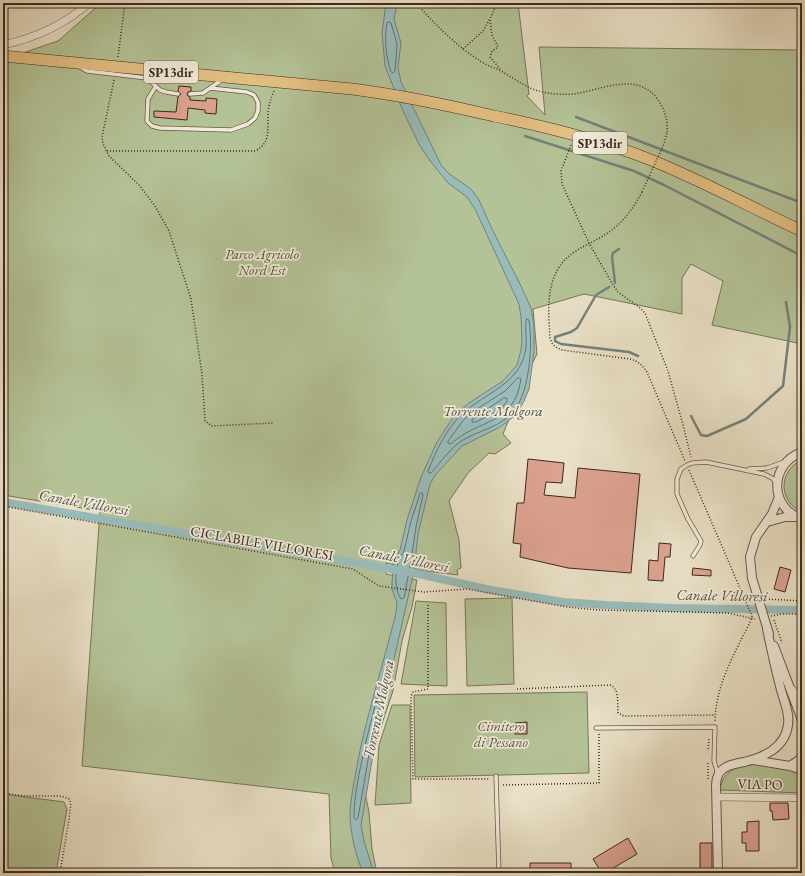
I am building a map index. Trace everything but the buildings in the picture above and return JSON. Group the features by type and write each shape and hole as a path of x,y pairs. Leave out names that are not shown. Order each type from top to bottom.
{"main road":[{"name":"SP13dir","path":"3,56 68,62 116,70 280,82 384,93 429,101 550,128 650,160 682,173 802,231"},
{"name":"SP13dir","path":"760,212 802,225"},
{"name":"SP13dir","path":"760,212 802,237"}],"street":[{"path":"3,44 29,38 48,30 68,19 89,3"},
{"path":"799,518 785,508 779,496 777,484 782,469 790,459 801,452"},
{"path":"779,496 775,508 756,537 750,557 751,573 767,629 802,720"},
{"path":"767,522 785,517 799,518"},
{"path":"718,873 716,785 718,775 725,768 731,765 752,760 776,748 784,737 788,726 788,709 780,686 767,629"},
{"path":"791,689 802,698"},
{"path":"790,766 802,756"},
{"path":"752,760 790,766 802,770"},
{"name":"VIA PO","path":"717,796 802,798"}],"lane":[{"path":"116,70 147,78 166,92 178,94"},
{"path":"190,94 204,93 226,77"},
{"path":"156,86 148,99 147,121 152,126 160,128 231,130 248,124 255,118 258,111 258,102 254,95 247,92 210,88"},
{"path":"742,469 767,468 790,459"},
{"path":"693,556 701,541 688,519 680,501 676,485 678,473 687,464 706,462 742,469 764,474 772,478 777,484"},
{"path":"597,728 715,727 714,761 718,775"},
{"path":"496,778 499,873"}],"path":[{"path":"125,3 116,70 102,137 103,144 106,151 114,161 139,185 155,206 169,231 191,298 202,374 205,421 212,426 274,423"},
{"path":"416,3 464,49 479,61 501,71 523,85 548,93 575,94 616,84 627,83 648,90 656,97 662,106 666,116 667,132 664,144 631,212 611,231 572,253 557,271 552,282 550,294 550,338 551,343 555,347 562,350 630,359 637,361 642,365 647,372 752,613 752,619 724,678 717,697 715,727"},
{"path":"464,49 484,31 497,3"},
{"path":"490,20 492,35 498,47 492,52 490,57 501,71"},
{"path":"106,151 255,151 260,149 268,138 268,114 270,100 280,82"},
{"path":"571,145 561,171 561,182 589,243 616,289 645,313 668,371 684,425 692,463"},
{"name":"CICLABILE VILLORESI","path":"3,506 353,569 379,586 424,592 467,589 567,607 599,610 728,613 752,619"},
{"path":"758,601 764,599 802,601"},
{"path":"428,605 428,689 413,692 411,696 413,779 496,778"},
{"path":"773,616 783,614 802,614"},
{"path":"517,689 610,685 614,687 617,692 618,713 624,716 715,715"},
{"path":"496,786 599,783 597,728"},
{"path":"708,751 708,740 709,738 715,736"},
{"path":"708,759 708,782"},
{"path":"3,793 25,796 57,796 69,799 71,803 60,873"}],"green space":[{"name":"Parco Agricolo Nord Est","path":"101,3 518,3 529,94 527,96 545,115 539,47 802,50 802,344 712,325 723,281 691,264 682,278 682,314 584,294 533,309 537,354 528,372 503,434 511,443 495,454 489,453 468,473 449,501 459,540 461,568 457,570 458,575 425,571 386,563 386,574 417,580 412,607 402,641 393,691 368,766 364,788 369,812 372,849 377,873 335,873 331,858 329,794 82,766 100,511 3,495 3,58 8,58 58,41"},
{"path":"802,460 802,512 788,501 784,486 788,471"},
{"path":"512,598 514,684 467,686 465,599"},
{"path":"416,601 446,603 447,686 401,684"},
{"name":"Cimitero di Pessano","path":"587,692 589,773 415,777 414,695"},
{"path":"392,705 410,705 411,803 375,805 379,745"},
{"path":"757,764 791,770 802,774 802,793 720,790 724,777 732,770"},
{"path":"3,794 64,802 67,809 56,873 3,873"}],"water":[{"name":"Torrente Molgora","path":"386,3 397,3 394,19 401,43 398,67 401,82 441,165 448,173 471,189 479,200 531,308 534,325 534,352 529,389 516,415 500,427 462,446 436,474 430,484 418,534 414,571 375,743 361,825 364,841 374,873 363,873 351,832 351,803 362,741 396,613 397,603 392,589 395,559 400,550 407,520 421,477 437,442 454,416 469,403 503,381 517,365 522,342 519,304 475,209 467,197 448,183 431,162 420,146 403,111 385,66 382,33"}],"waterway":[{"path":"576,117 802,203"},
{"path":"525,136 634,171 802,256"},
{"path":"615,283 612,257 613,253 619,249"},
{"path":"609,287 596,295 577,328 571,332 555,337 555,341 561,344 629,352 638,356"},
{"path":"691,416 701,435 707,436 746,419 783,386 790,327 786,302"},
{"name":"Canale Villoresi","path":"3,502 414,573 491,590 563,602 673,608 802,610"}]}
